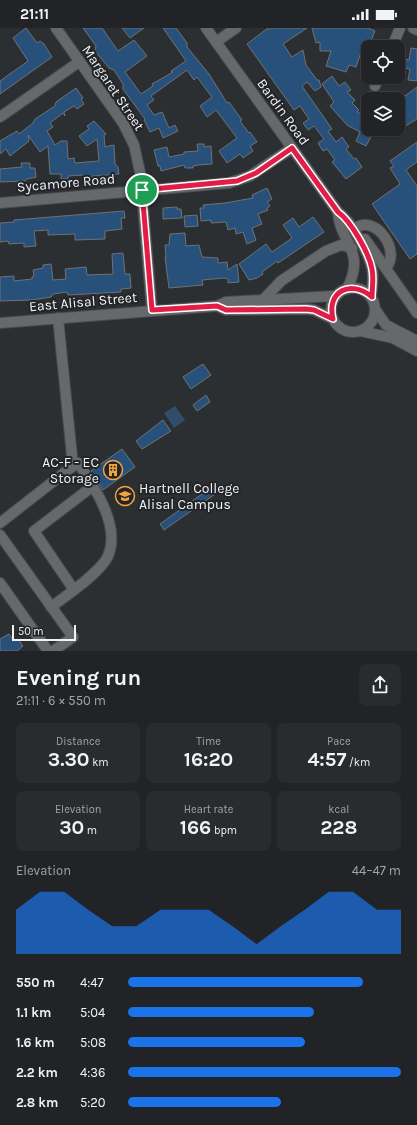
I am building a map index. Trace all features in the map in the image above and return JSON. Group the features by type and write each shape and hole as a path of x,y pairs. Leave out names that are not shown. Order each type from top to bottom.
{"street":[{"name":"Margaret Street","path":"56,28 123,123 131,138 138,161 142,190 152,310"},
{"name":"Bardin Road","path":"206,28 342,215 370,261 373,278 372,297"},
{"path":"216,42 236,28"},
{"path":"395,40 400,28"},
{"path":"413,28 417,30"},
{"path":"0,117 79,62"},
{"name":"Sycamore Road","path":"0,203 237,181 256,173 292,148"},
{"path":"342,215 357,227 417,313"},
{"name":"Bardin Road","path":"342,215 338,220 352,248 354,262 354,269 347,289"},
{"path":"357,227 363,224 368,224 380,231 390,251 390,260 386,268"},
{"path":"262,301 281,280 334,247 340,245 352,248"},
{"path":"281,280 282,292 291,299"},
{"path":"417,341 386,325 375,309 372,297 364,291 347,289 334,296 331,304 333,319 338,326 349,332 360,331 393,338 417,351"},
{"name":"East Alisal Street","path":"0,323 217,306 226,302 334,296"},
{"name":"East Alisal Street","path":"217,306 226,310 306,309 314,310 333,319"},
{"path":"360,331 369,325 375,309"},
{"path":"0,523 73,466 58,318"},
{"path":"52,607 90,578 108,556 112,530 102,502 78,463"},
{"path":"74,590 34,531 93,486"},
{"path":"2,540 73,637 53,651"},
{"path":"0,583 48,651"}],"shaded area":[{"path":"175,406 185,420 174,428 164,413"}],"building":[{"path":"26,28 37,43 40,41 44,44 52,57 0,94 0,81 28,61 13,38"},
{"path":"83,28 102,28 118,51 134,40 147,56 125,72 141,94 153,86 152,84 173,72 171,71 186,61 163,28 176,28 187,43 187,47 209,74 227,103 229,102 242,120 240,121 257,142 250,146 253,151 243,158 240,154 227,163 219,151 237,138 216,110 207,117 200,106 212,97 197,77 194,80 187,70 151,96 154,100 147,105 154,115 162,112 169,128 175,125 178,131 163,138 159,128 150,132 144,120 145,119 123,89 123,84 114,70 109,68 95,51 96,46"},
{"path":"122,28 144,28 130,38"},
{"path":"268,28 269,30 272,28 307,28 283,44 292,57 303,50 306,65 317,80 319,80 321,87 315,91 307,82 302,86 332,129 328,131 336,142 342,137 349,147 346,149 354,159 356,158 362,167 346,179 332,162 335,160 327,149 323,151 318,143 324,139 314,126 308,130 303,123 309,119 300,106 294,110 247,44"},
{"path":"312,28 368,28 375,31 371,40 361,40 361,52 356,67 349,65 346,72 326,66 331,51 320,51 320,42 316,43"},
{"path":"411,48 417,49 417,81 408,80 410,69 405,68 405,59 409,60"},
{"path":"332,76 339,86 345,82 351,90 347,92 355,100 352,103 359,110 357,112 361,114 361,136 371,136 366,146 356,141 360,132 347,125 330,106 334,102 322,84"},
{"path":"417,87 417,119 405,126 405,96"},
{"path":"76,88 83,98 81,99 84,104 77,109 74,106 64,112 65,116 63,113 50,123 53,127 47,131 55,145 61,141 67,141 68,159 74,158 75,163 99,161 97,139 87,146 79,136 89,129 87,126 94,121 106,134 104,135 105,147 114,145 115,164 118,167 119,174 83,177 83,175 68,176 68,179 61,179 61,174 50,174 48,146 40,152 28,135 29,141 10,156 6,149 0,154 0,141 17,131 19,134 33,123 35,119 55,106 56,102"},
{"path":"417,142 417,162 406,170 417,186 417,254 410,259 372,204 400,184 390,168 394,166 390,161"},
{"path":"197,144 204,144 204,147 211,146 212,164 193,166 193,168 185,168 184,165 161,171 160,166 158,166 154,150 167,147 169,157 184,154 184,152 198,151"},
{"path":"21,163 30,163 30,168 35,168 36,177 25,181 0,182 0,169 22,167"},
{"path":"267,188 272,199 267,202 270,206 267,208 268,210 258,214 262,224 252,228 256,240 247,244 243,232 236,234 235,228 228,230 226,222 211,223 211,220 201,221 200,208 204,208 203,205 253,198 252,195"},
{"path":"177,207 177,209 181,209 182,218 163,219 163,208"},
{"path":"124,211 125,218 121,218 122,229 105,231 105,239 75,240 75,234 48,235 48,230 34,231 36,246 24,247 24,243 9,244 8,241 0,242 0,223 14,222 14,220"},
{"path":"197,215 198,226 185,227 184,216"},
{"path":"313,217 324,232 278,263 277,261 262,272 263,274 257,278 249,280 239,264 266,244 272,252 292,238 283,225 293,218 299,227"},
{"path":"185,233 186,246 199,245 202,257 218,258 218,263 227,262 228,270 237,264 239,282 228,283 228,279 224,278 202,280 203,285 169,288 165,245 169,245 170,234"},
{"path":"123,253 125,274 130,274 131,288 121,289 121,292 68,295 67,292 53,294 51,297 32,300 0,301 0,277 14,276 14,281 32,279 34,276 33,270 43,268 43,265 51,264 53,280 66,279 65,269 86,267 87,275 113,274 112,254"},
{"path":"203,364 211,375 191,389 183,377"},
{"path":"206,395 210,402 197,411 193,405"},
{"path":"163,420 171,431 142,449 136,441"},
{"name":"AC-F - EC Storage","path":"122,449 135,467 103,490 91,471"},
{"path":"216,484 221,490 164,530 160,524"},
{"path":"9,634 14,641 18,639 23,646 17,651 0,651 0,639"}],"place":[{"name":"AC-F - EC Storage","path":"113,470"},
{"name":"Hartnell College Alisal Campus","path":"125,496"}],"route":[{"path":"292,148 338,212 345,217 366,253 372,270 372,297 364,291 357,289 352,288 343,290 334,296 332,301 331,310 333,319 314,310 297,308 226,310 217,306 152,310 142,190 229,183 237,181 256,173 292,148"}]}
